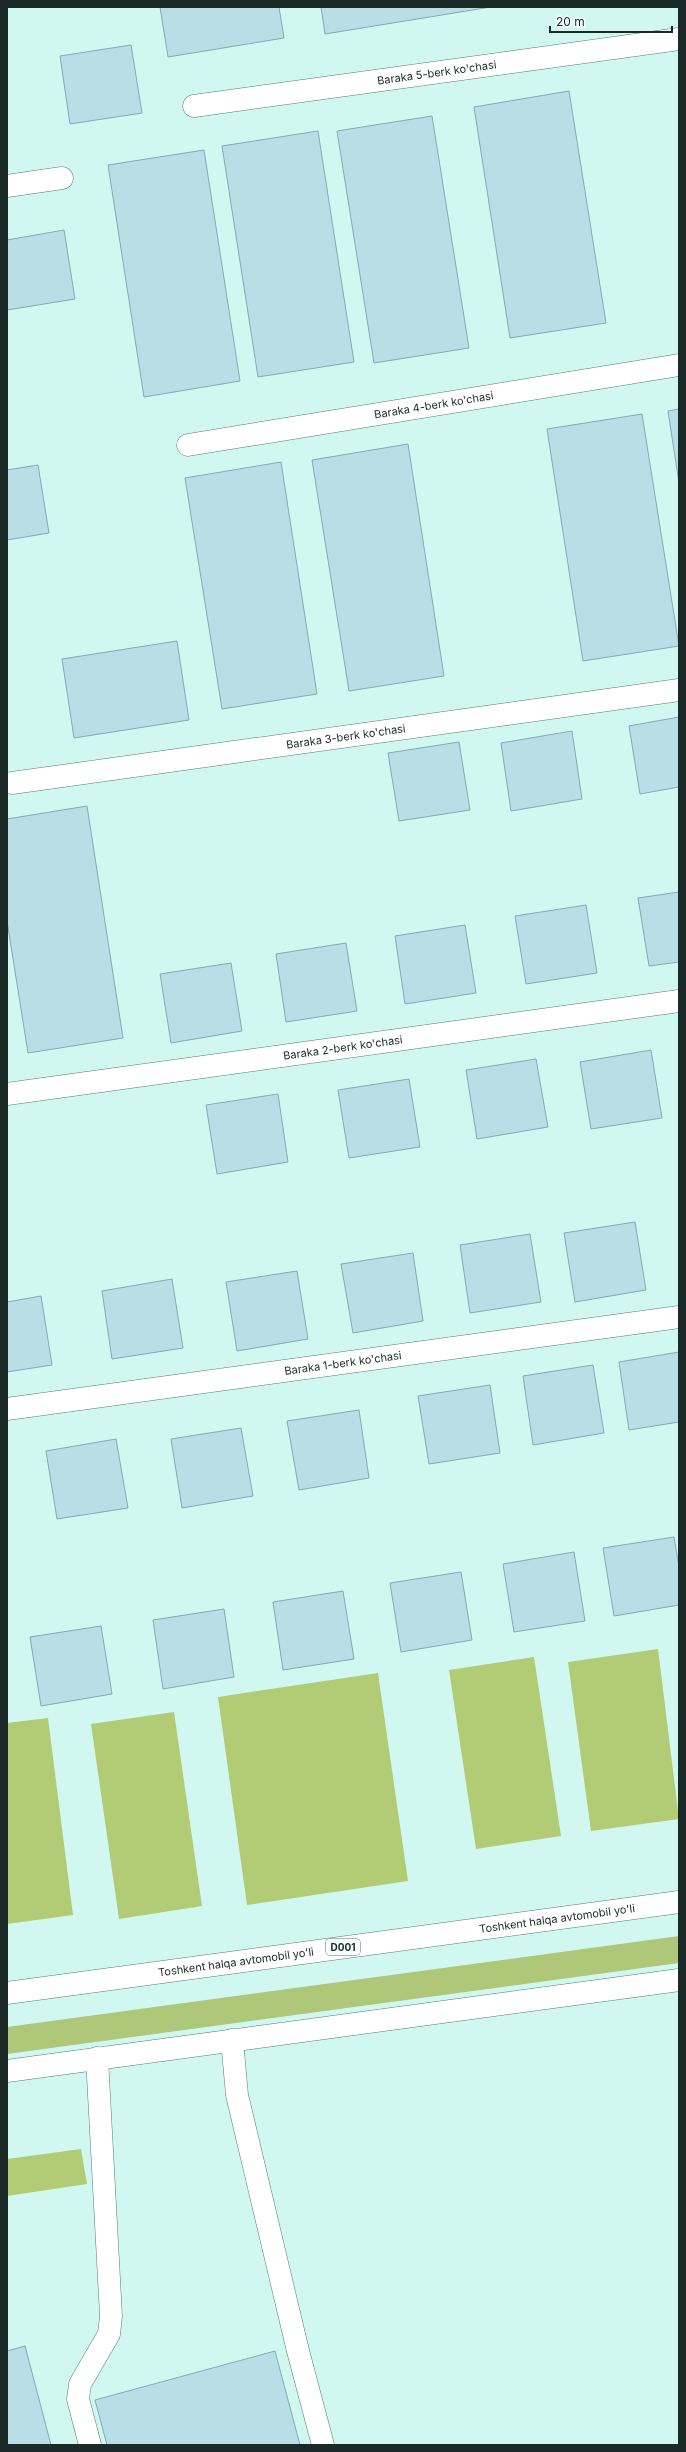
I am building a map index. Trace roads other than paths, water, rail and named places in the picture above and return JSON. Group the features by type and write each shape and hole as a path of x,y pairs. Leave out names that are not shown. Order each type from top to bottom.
{"main road":[{"name":"Baraka 5-berk ko'chasi","path":"194,106 679,38"},
{"path":"7,186 62,178"},
{"name":"Baraka 4-berk ko'chasi","path":"188,445 679,365"},
{"name":"Baraka 3-berk ko'chasi","path":"12,783 679,690"},
{"name":"Baraka 2-berk ko'chasi","path":"7,1094 679,1001"},
{"name":"Baraka 1-berk ko'chasi","path":"7,1408 679,1318"},
{"name":"Toshkent halqa avtomobil yo'li","path":"7,1993 679,1902"},
{"path":"7,2070 679,1980"},
{"path":"232,2040 237,2095 298,2351 323,2445"},
{"path":"90,2445 78,2399 80,2384 109,2334 112,2316 97,2058"}]}
